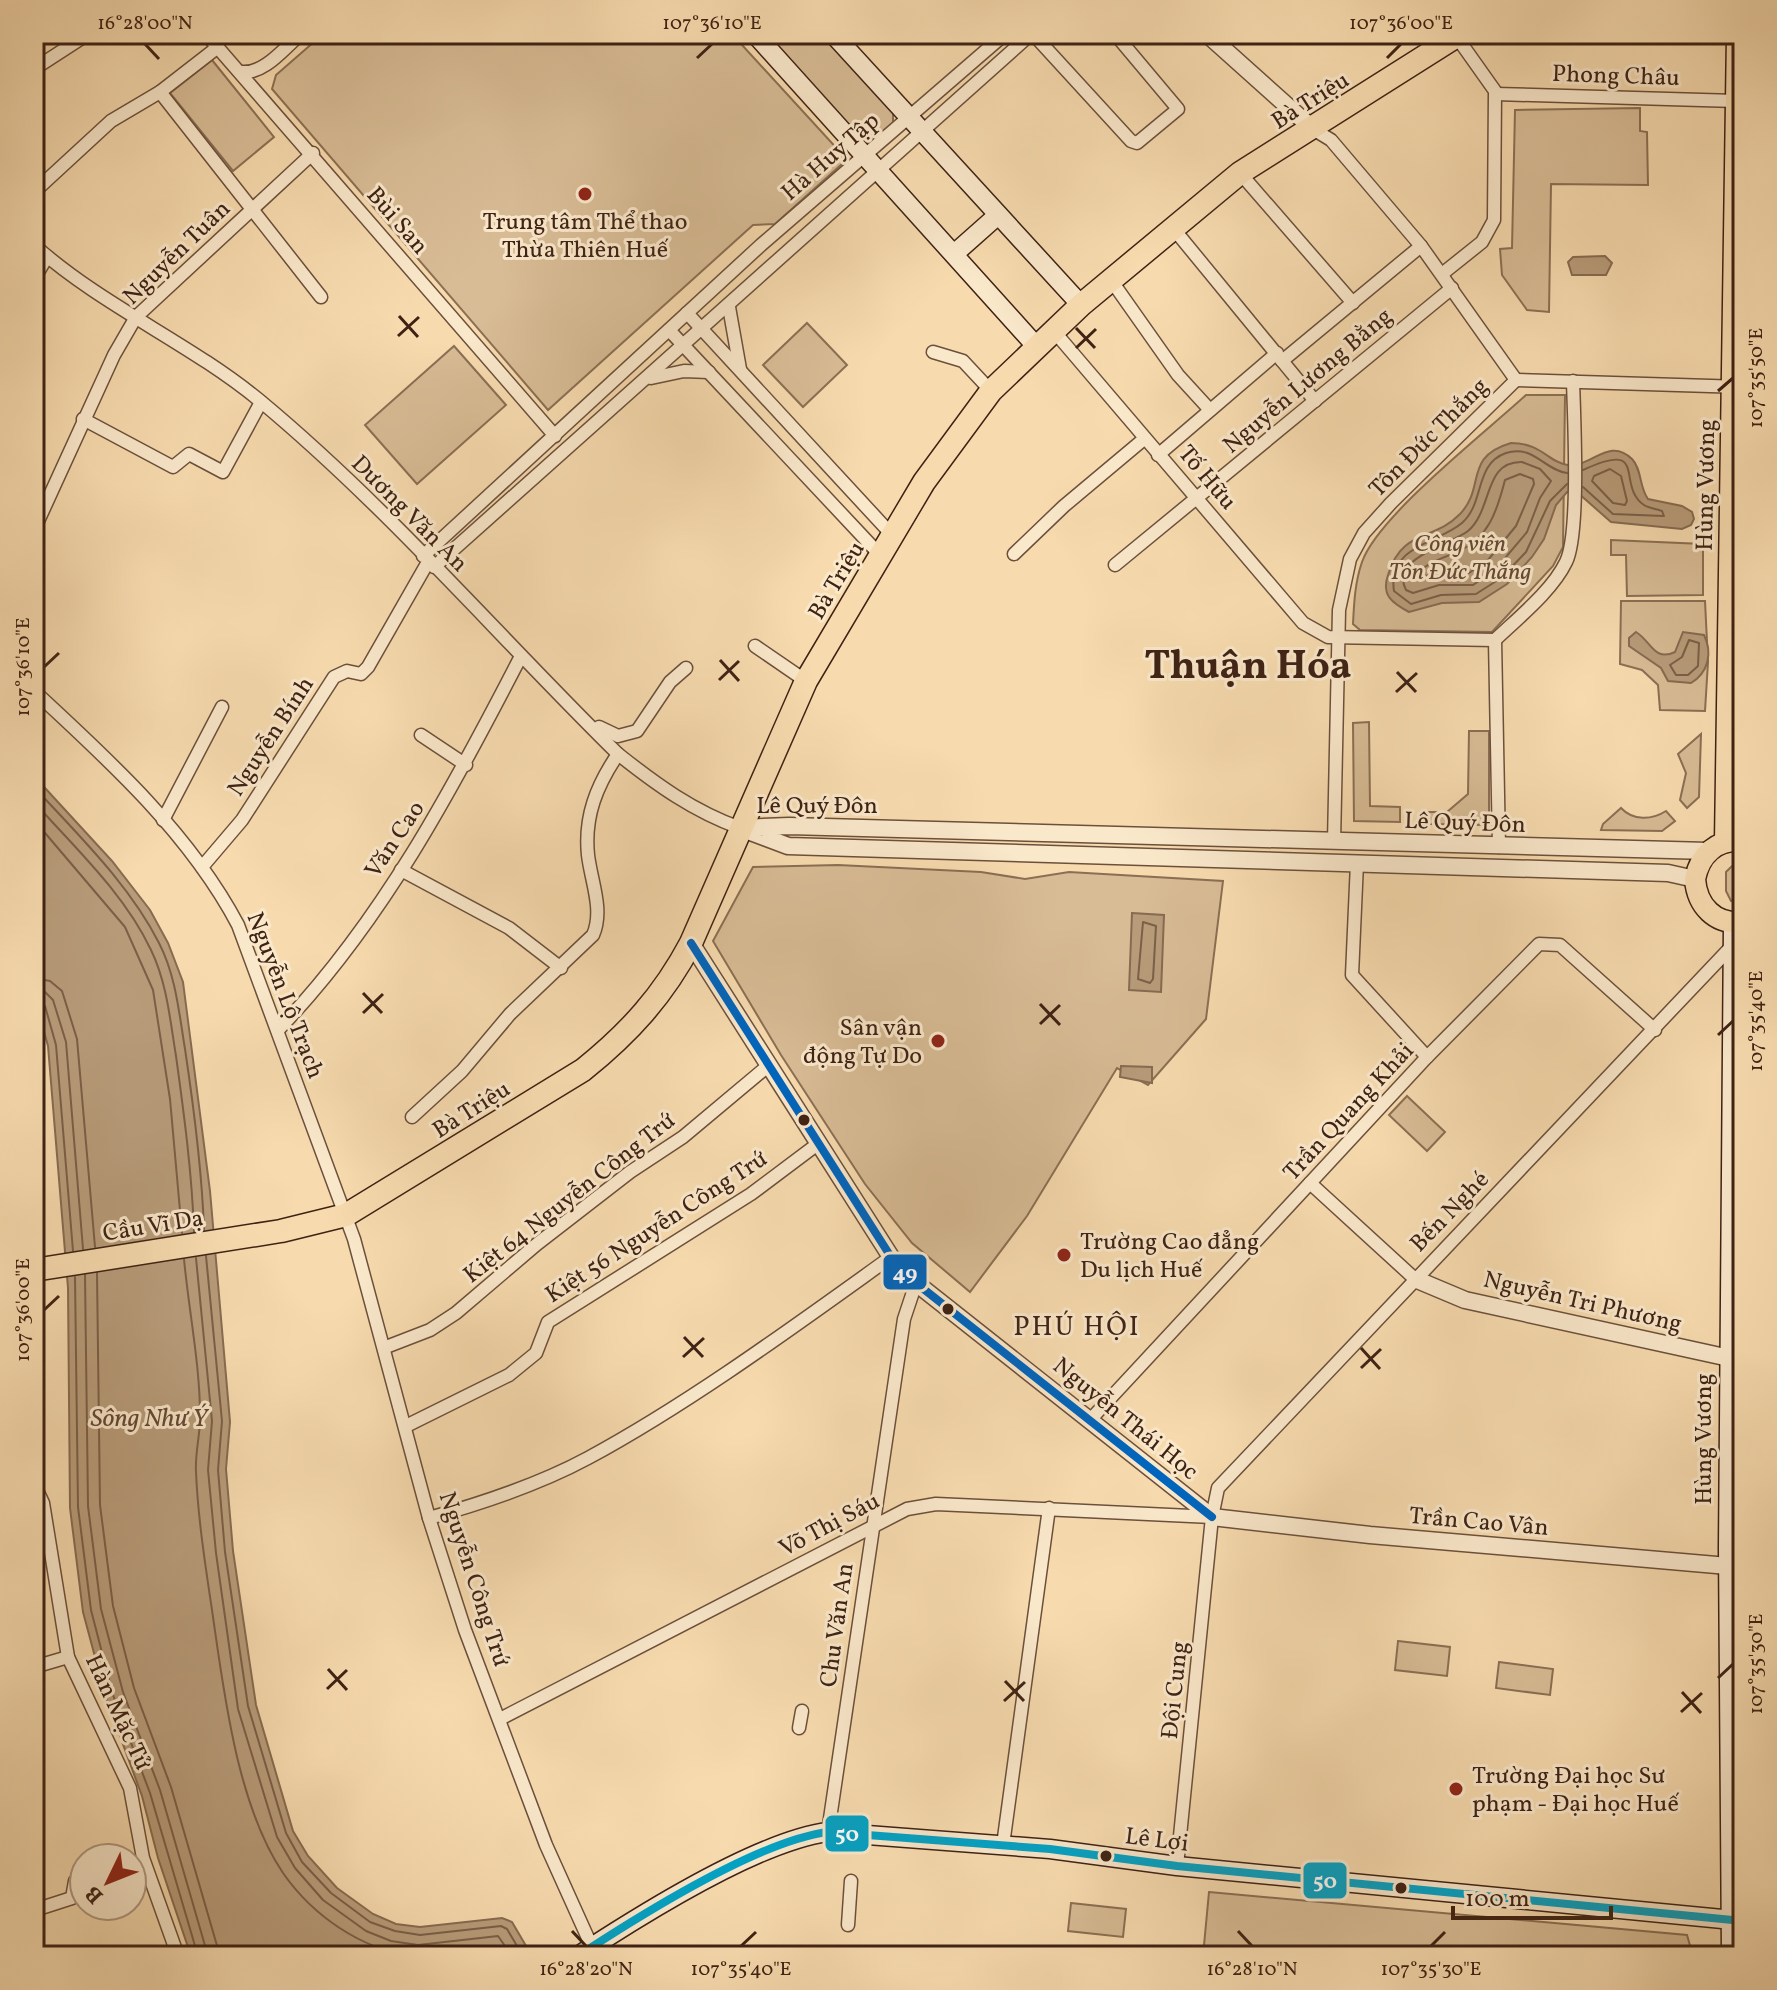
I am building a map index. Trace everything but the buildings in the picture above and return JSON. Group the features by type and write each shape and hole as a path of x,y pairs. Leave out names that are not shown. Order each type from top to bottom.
{"highway":[{"name":"Bà Triệu","path":"281,1231 346,1215 583,1070 641,1020 671,980 691,943 806,681 941,454 991,391 1081,305 1240,173 1458,35"},
{"name":"Cầu Vĩ Dạ","path":"34,1270 281,1231"}],"main road":[{"path":"755,34 1036,346"},
{"path":"833,34 1081,305"},
{"name":"Hùng Vương","path":"1726,845 1738,387 1737,34"},
{"path":"954,254 998,215"},
{"path":"1726,845 1695,879 1705,909 1738,928"},
{"name":"Hùng Vương","path":"1731,1956 1737,1920 1738,928"},
{"name":"Lê Lợi","path":"585,1952 757,1854 793,1838 828,1832 1003,1845 1177,1866 1737,1920"}],"street":[{"path":"34,69 88,34"},
{"name":"Bùi San","path":"206,34 313,153 555,436"},
{"path":"242,72 252,73 263,67 301,34"},
{"name":"Hà Huy Tập","path":"428,562 505,481 687,313 1005,34"},
{"path":"1032,34 1131,141 1137,143 1178,109 1115,34"},
{"name":"Hà Huy Tập","path":"428,562 517,494 1032,34"},
{"path":"1207,34 1313,129"},
{"path":"1442,274 1469,254 1491,229 1495,195 1496,94 1458,35"},
{"path":"34,192 111,121 160,92 218,47"},
{"path":"160,92 321,297"},
{"name":"Phong Châu","path":"1496,94 1736,101"},
{"name":"Tôn Đức Thắng","path":"1313,129 1331,140 1421,246 1516,380 1364,533 1350,559 1341,592 1338,638 1334,842"},
{"name":"Nguyễn Tuân","path":"34,530 83,419 136,317 313,153"},
{"path":"1240,173 1353,303"},
{"path":"1173,228 1315,401"},
{"name":"Dương Văn An","path":"34,245 47,257 231,378 261,402 323,457 618,754 661,789 703,814 740,828"},
{"path":"1158,455 1210,410 1353,303 1421,246"},
{"path":"34,279 47,257"},
{"path":"1111,280 1178,375 1210,410"},
{"name":"Nguyễn Lương Bằng","path":"1115,565 1452,288"},
{"path":"729,307 731,335 743,376"},
{"path":"687,313 893,536"},
{"path":"669,330 881,556"},
{"name":"Tố Hữu","path":"1053,330 1308,628 1338,638"},
{"path":"933,352 963,361 991,391"},
{"path":"648,378 684,371 709,372"},
{"path":"1516,380 1738,387"},
{"path":"1499,847 1495,640 1564,565 1571,538 1573,381"},
{"path":"593,400 605,417"},
{"path":"83,419 173,467 189,454 223,472 261,402"},
{"path":"1014,554 1053,515 1144,439"},
{"path":"505,481 517,494"},
{"name":"Nguyễn Bính","path":"202,867 242,820 334,677 347,671 361,674 368,667 428,562"},
{"path":"1338,638 1495,640"},
{"path":"755,646 806,681"},
{"name":"Văn Cao","path":"278,1030 344,951 401,870 466,765 521,656"},
{"path":"579,715 608,733 629,734 637,731 670,682 686,668"},
{"name":"Nguyễn Lộ Trạch","path":"34,691 87,740 163,820 202,867 238,925 346,1215"},
{"path":"163,820 222,707"},
{"path":"421,735 466,765"},
{"path":"412,1117 462,1071 510,1014 582,948 600,920 588,851 590,807 603,777 618,754"},
{"name":"Lê Quý Đôn","path":"740,828 789,826 1585,849 1726,845"},
{"name":"Lê Quý Đôn","path":"740,828 788,846 1668,873 1695,879"},
{"path":"1022,833 1022,854"},
{"path":"1334,842 1334,862"},
{"path":"1584,870 1585,849"},
{"path":"1357,863 1352,975 1427,1057"},
{"path":"401,870 509,928 561,968"},
{"name":"Bến Nghé","path":"1212,1517 1218,1488 1655,1030 1738,928"},
{"name":"Nguyễn Thái Học","path":"691,943 891,1257 916,1283 1212,1517"},
{"name":"Trần Quang Khải","path":"1091,1419 1427,1057 1539,944 1560,945 1655,1030"},
{"name":"Kiệt 64 Nguyễn Công Trứ","path":"386,1347 430,1330 456,1313 537,1244 630,1172 683,1137 769,1065"},
{"name":"Kiệt 56 Nguyễn Công Trứ","path":"406,1426 509,1375 536,1353 548,1322 751,1194 819,1143"},
{"path":"34,1153 34,1185"},
{"path":"1310,1183 1415,1279"},
{"name":"Nguyễn Công Trứ","path":"346,1215 386,1347 429,1518 465,1630 585,1952"},
{"path":"429,1518 489,1501 587,1459 712,1381 891,1257"},
{"name":"Nguyễn Tri Phương","path":"1415,1279 1465,1300 1736,1360"},
{"name":"Chu Văn An","path":"828,1832 871,1525 886,1450 904,1319 916,1283"},
{"name":"Hàn Mặc Tử","path":"34,1484 43,1503 55,1566 57,1608 68,1657 130,1788 135,1842"},
{"name":"Võ Thị Sáu","path":"500,1719 907,1509 936,1504 1212,1517"},
{"path":"1003,1845 1049,1508"},
{"name":"Trần Cao Vân","path":"1212,1517 1370,1535 1736,1567"},
{"name":"Đội Cung","path":"1177,1866 1212,1517"},
{"path":"34,1667 68,1657"},
{"path":"799,1728 802,1711"},
{"path":"848,1925 851,1881"},
{"name":"Hàn Mặc Tử","path":"148,1886 178,1956"},
{"path":"41,1908 68,1899"}],"green space":[{"name":"Trung tâm Thể thao Thừa Thiên Huế","path":"323,34 732,34 841,153 842,164 775,224 753,225 548,410 272,89 276,75"},
{"path":"764,34 823,34 888,106 893,113 893,125 873,142 863,142"},
{"path":"212,60 274,137 233,171 170,93"},
{"path":"1640,108 1640,131 1647,132 1648,185 1551,184 1549,312 1527,310 1502,275 1500,249 1512,248 1515,110"},
{"path":"807,323 847,365 803,407 763,365"},
{"path":"454,346 506,405 417,484 365,425"},
{"name":"Công viên Tôn Đức Thắng","path":"1526,395 1565,395 1563,547 1553,566 1492,632 1360,630 1353,624 1355,593 1362,562 1372,543 1410,499"},
{"path":"1611,540 1703,544 1703,595 1627,596 1626,555 1611,555"},
{"path":"1621,601 1705,601 1708,662 1705,711 1660,710 1658,685 1642,670 1620,664"},
{"path":"1369,722 1370,806 1400,807 1400,822 1354,821 1353,723"},
{"path":"1469,731 1489,731 1489,825 1427,824 1428,812 1447,812 1468,794"},
{"path":"1701,734 1699,797 1687,808 1680,800 1686,773 1678,754"},
{"path":"1621,808 1643,818 1666,811 1675,821 1662,831 1601,830 1603,824"},
{"path":"838,865 981,872 1025,879 1069,872 1223,881 1206,1019 1148,1085 1117,1068 1027,1216 970,1292 912,1243 865,1184 781,1055 713,941 753,867"},
{"path":"1732,866 1743,868 1743,899 1731,901 1726,891 1726,872"},
{"path":"1407,1096 1445,1132 1427,1151 1389,1115"},
{"path":"1398,1641 1450,1647 1447,1676 1395,1670"},
{"path":"1499,1662 1553,1669 1550,1695 1496,1688"},
{"path":"1209,1892 1687,1935 1693,1956 1203,1956"},
{"path":"1071,1903 1126,1909 1123,1937 1068,1931"}],"water":[{"path":"1605,256 1612,263 1606,275 1572,275 1568,262 1573,257"},
{"path":"1511,443 1538,449 1555,461 1568,465 1576,465 1608,452 1624,453 1635,463 1648,499 1682,506 1692,512 1694,519 1691,525 1682,529 1611,522 1578,493 1567,492 1556,505 1544,539 1507,584 1479,602 1442,603 1409,612 1398,605 1390,598 1386,588 1394,560 1410,542 1450,523 1460,514 1468,504 1486,456"},
{"path":"1636,632 1662,654 1675,652 1683,632 1704,635 1708,649 1705,668 1691,683 1668,681 1661,668 1629,646 1629,638"},
{"name":"Sông Như Ý","path":"34,776 112,861 150,910 168,943 183,982 210,1191 230,1422 226,1469 233,1551 256,1705 293,1831 308,1856 337,1888 373,1914 396,1924 420,1927 502,1918 512,1922 532,1956 191,1956 158,1858 142,1796 106,1698 83,1612 70,1508 68,1288 48,1046 34,996"},
{"path":"1132,913 1164,915 1161,992 1129,990"},
{"path":"1121,1066 1152,1067 1152,1083 1120,1077"}],"transit line":[{"name":"49","path":"691,943 891,1257 916,1283 1212,1517"},
{"name":"50","path":"578,1956 665,1902 734,1865 800,1838 828,1832 1050,1849 1177,1866 1743,1921"}],"place":[{"name":"Trung tâm Thể thao Thừa Thiên Huế","path":"585,194"},
{"name":"Sân vận động Tự Do","path":"938,1041"},
{"name":"Trường Cao đẳng Du lịch Huế","path":"1064,1255"},
{"name":"Trường Đại học Sư phạm - Đại học Huế","path":"1456,1789"}],"district":[{"name":"Thuận Hóa","path":"1248,664"},
{"name":"PHÚ HỘI","path":"1077,1325"}]}
